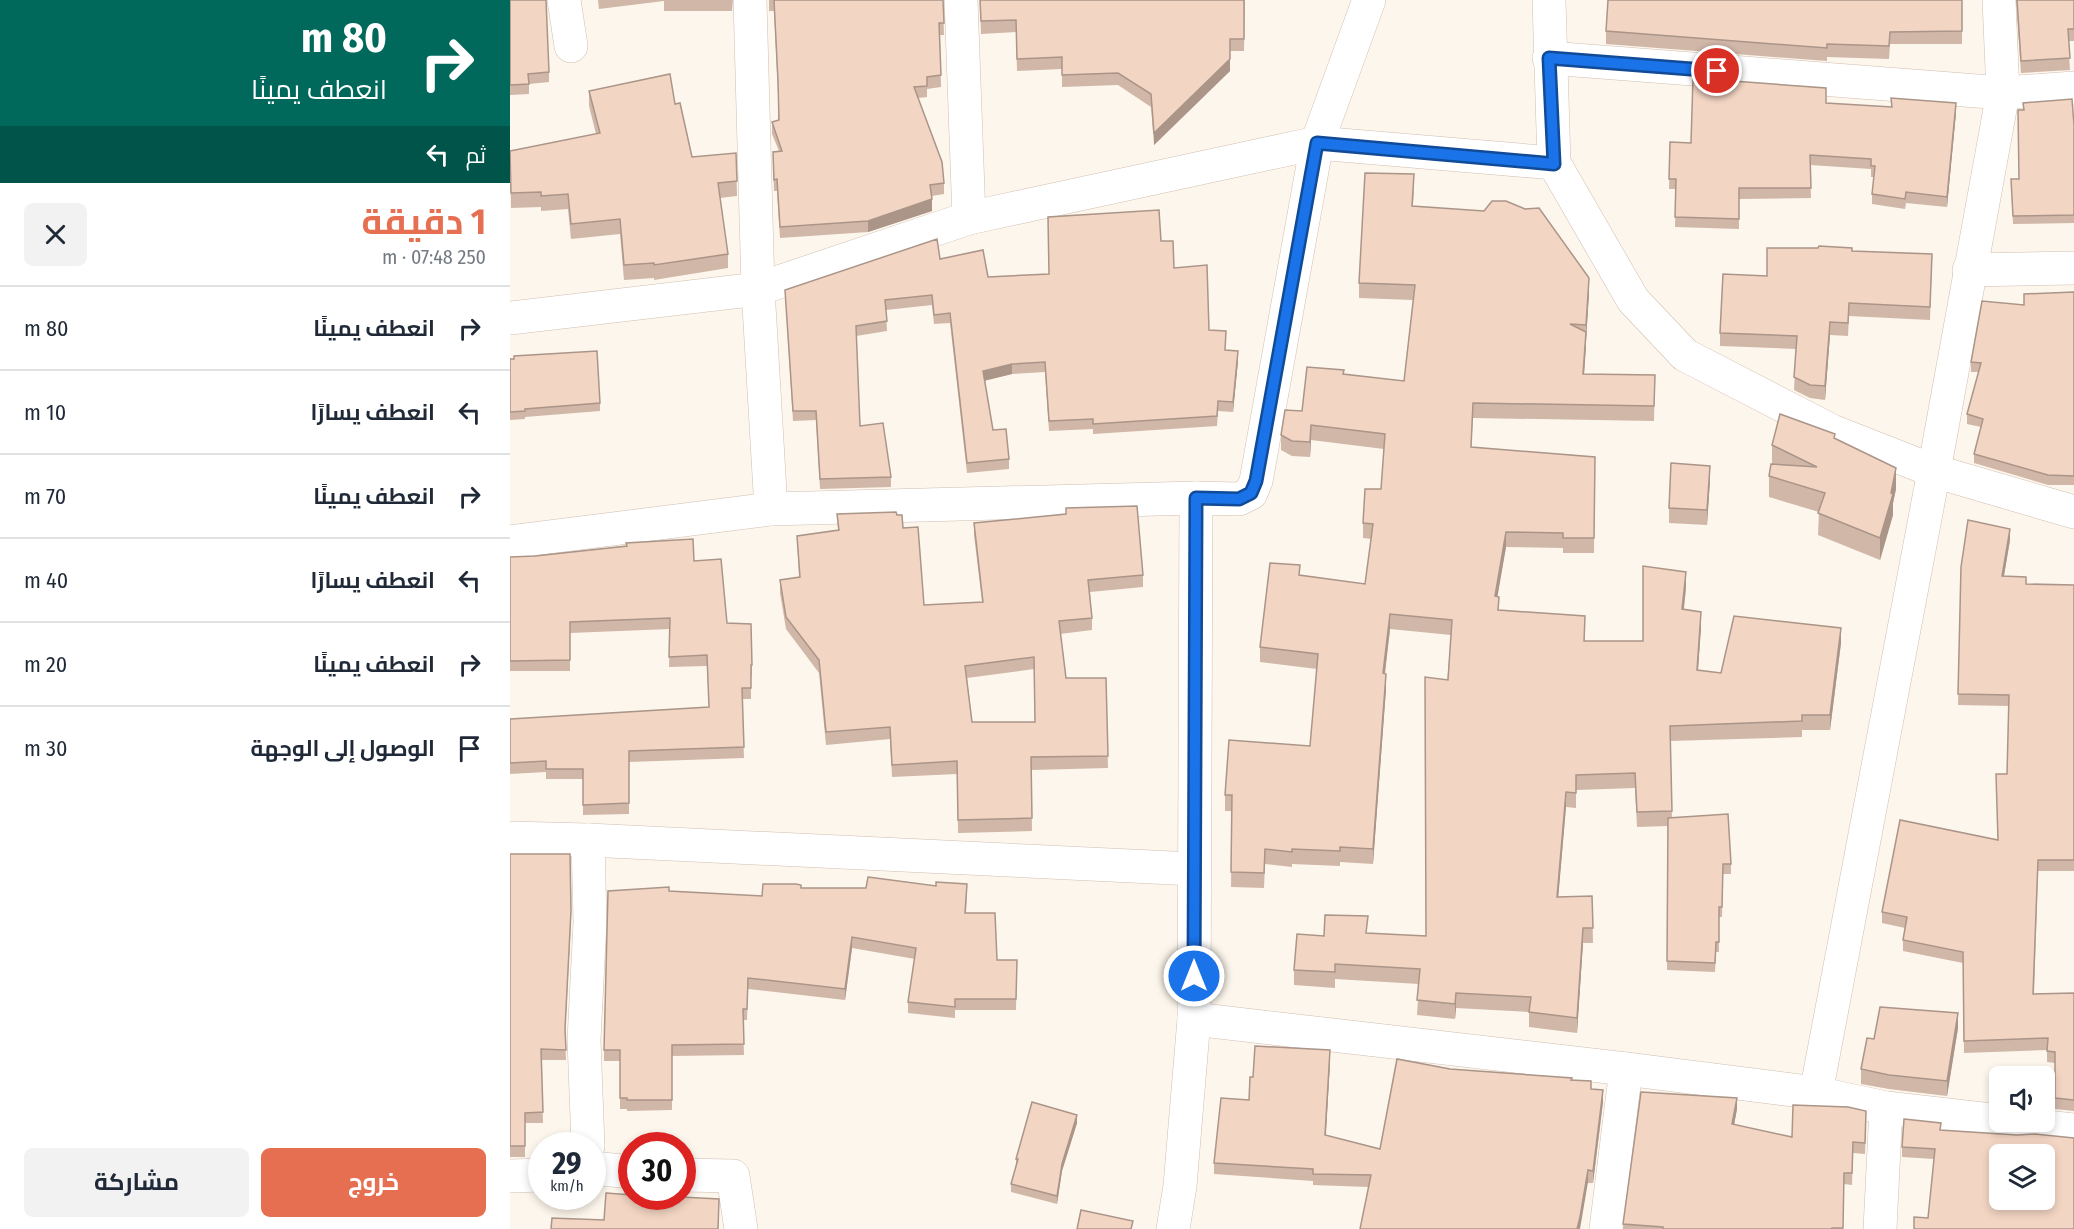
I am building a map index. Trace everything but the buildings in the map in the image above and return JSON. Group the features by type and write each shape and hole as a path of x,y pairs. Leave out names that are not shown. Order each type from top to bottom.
{"street":[{"path":"564,0 571,46"},
{"path":"750,0 758,289 771,509"},
{"path":"960,0 969,218"},
{"path":"510,542 771,509 1196,498 1239,499 1251,493 1256,481 1317,143 1369,0"},
{"path":"1549,0 1554,164 1633,300 1685,355 1832,431 1934,471 2074,513"},
{"path":"1816,1094 2003,93 1999,0"},
{"path":"1549,58 2003,93 2074,88"},
{"path":"510,318 758,289 969,218 1317,143 1554,164"},
{"path":"1969,270 2074,268"},
{"path":"1173,1229 1180,1186 1194,1019 1196,498"},
{"path":"510,838 1194,869"},
{"path":"587,1132 584,1040 590,922 588,840"},
{"path":"1194,1019 1626,1069 1816,1094 1886,1108 1989,1120"},
{"path":"1606,1229 1626,1069"},
{"path":"1880,1229 1886,1108"},
{"path":"2055,1128 2074,1130"},
{"path":"510,1176 528,1175"},
{"path":"696,1175 733,1176 741,1229"}],"route":[{"path":"1194,976 1196,498 1239,499 1251,493 1256,481 1317,143 1554,164 1549,58 1717,71"}]}
